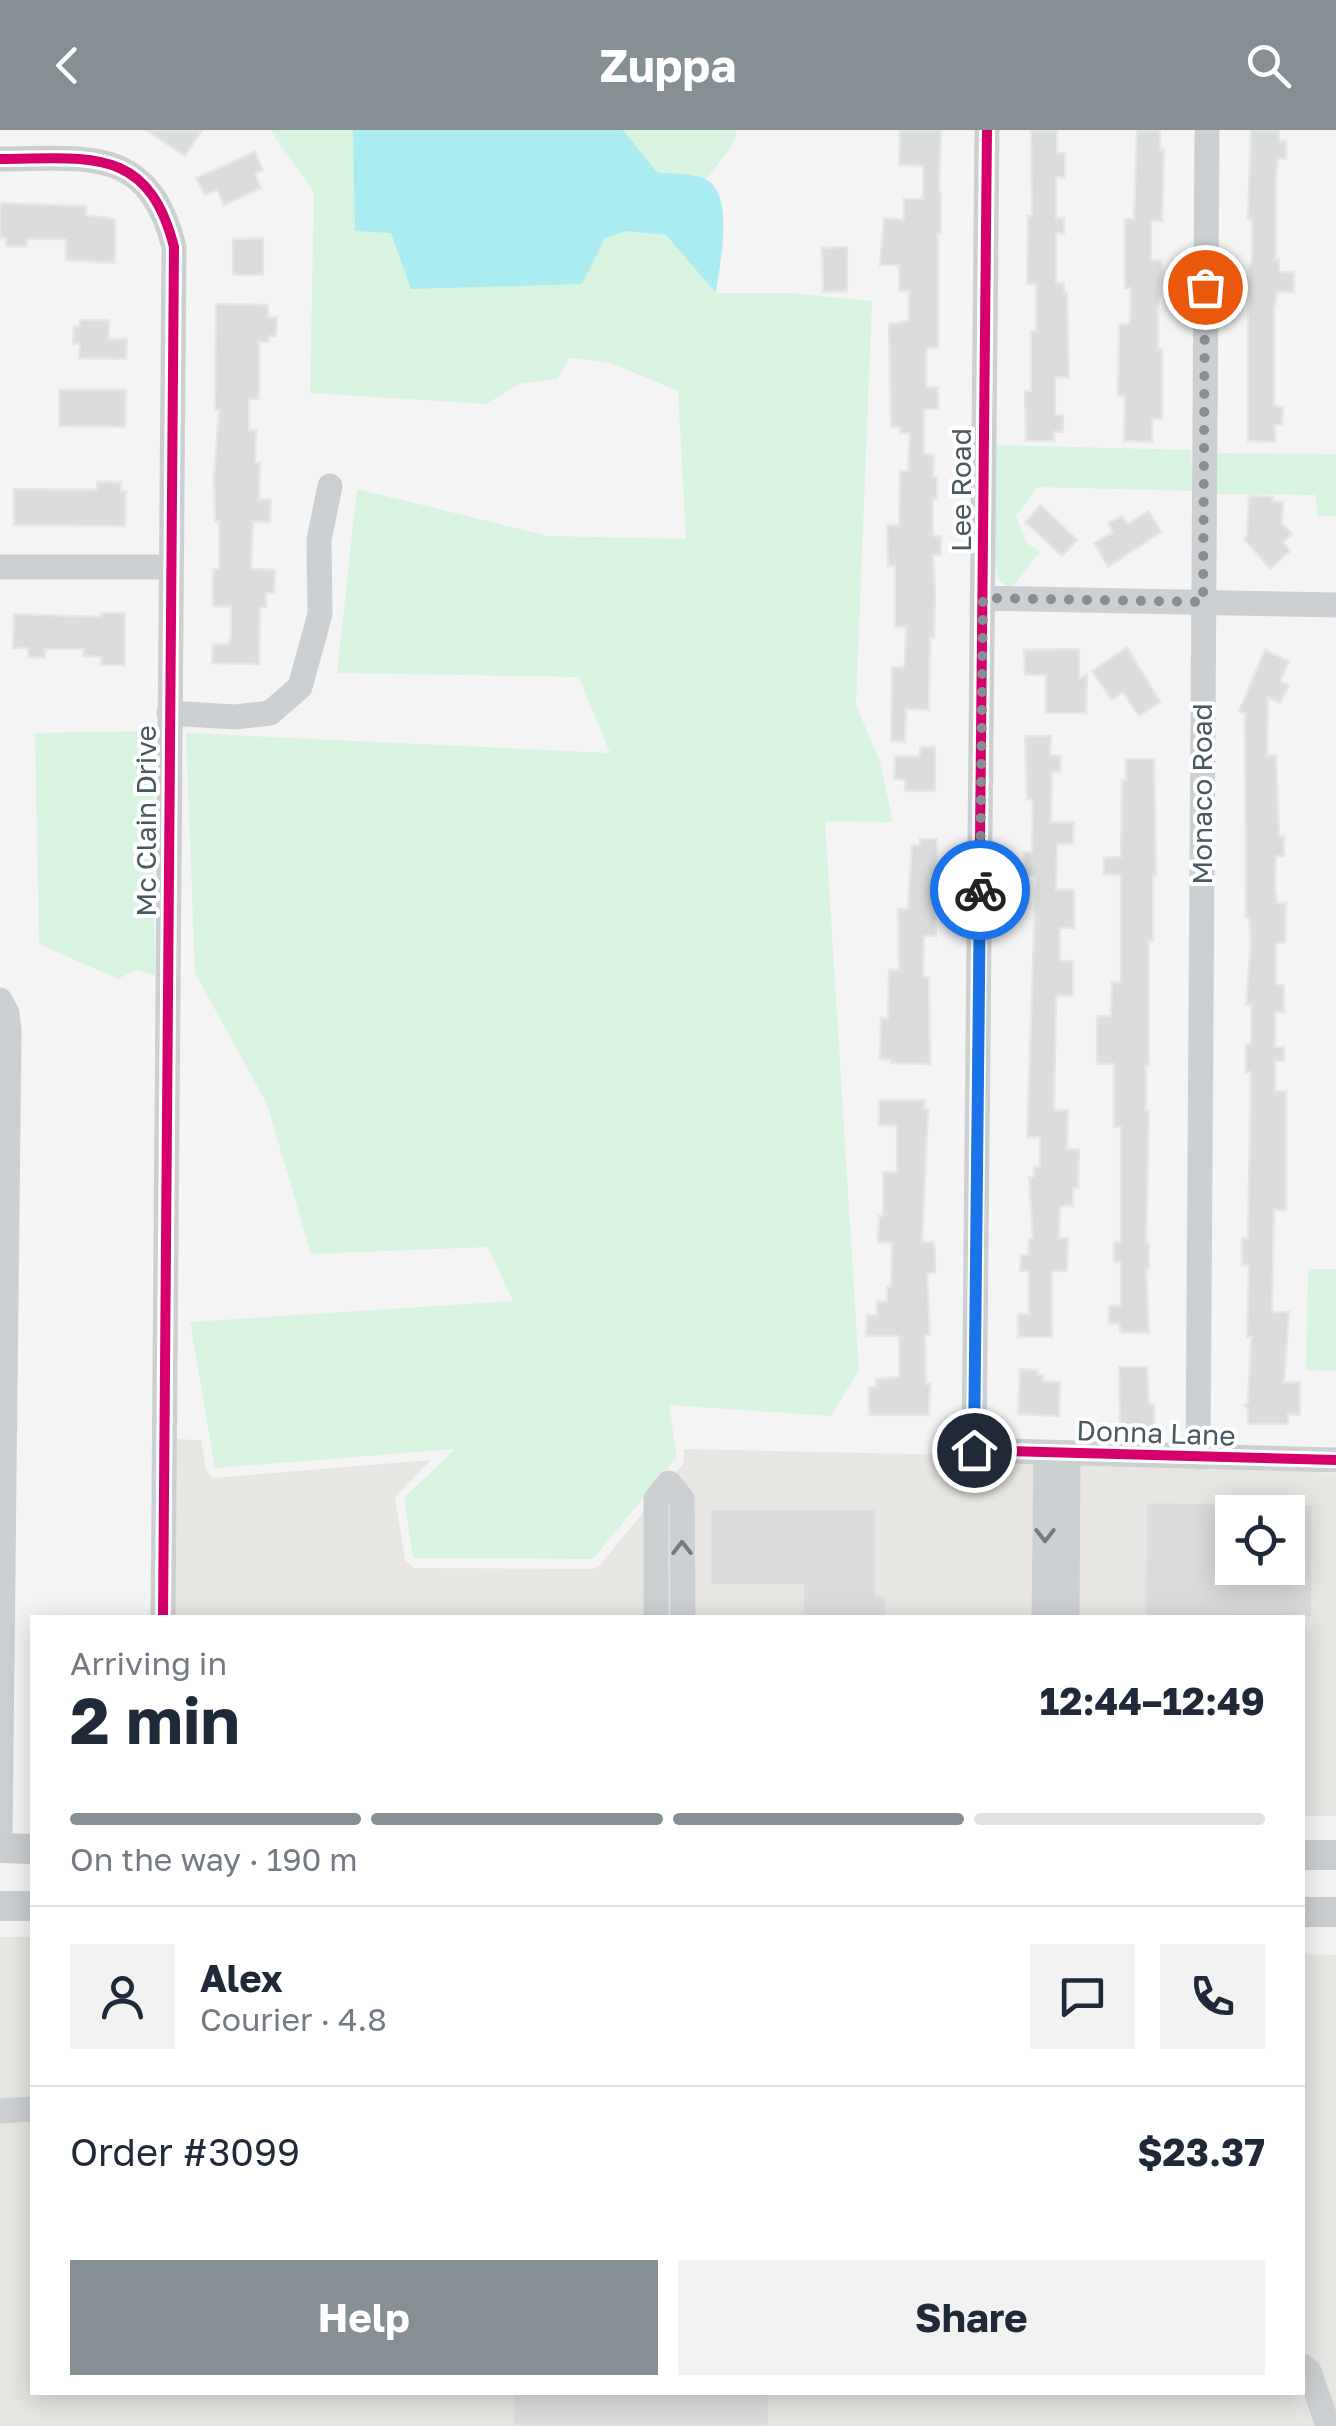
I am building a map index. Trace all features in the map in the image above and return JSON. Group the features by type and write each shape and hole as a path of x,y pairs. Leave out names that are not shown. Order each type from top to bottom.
{"main road":[{"path":"0,1848 30,1849"},
{"path":"1305,1855 1336,1855"},
{"path":"0,1906 30,1906"},
{"path":"1305,1912 1336,1912"}],"street":[{"name":"Lee Road","path":"974,1450 986,130"},
{"name":"Monaco Road","path":"1198,1458 1207,130"},
{"name":"Mc Clain Drive","path":"0,159 97,159 126,169 148,187 166,216 174,247 163,1615"},
{"path":"168,713 235,718 270,712 300,687 320,614 319,540 330,486"},
{"path":"0,566 169,567"},
{"path":"983,598 1336,604"},
{"path":"0,1000 7,1013 9,1031 0,1838"},
{"name":"Donna Lane","path":"974,1450 1336,1460"},
{"path":"1044,1615 1057,1453"},
{"path":"1057,1453 1067,1615"},
{"path":"656,1615 656,1500 669,1483 682,1499 683,1615"},
{"path":"0,2111 30,2109"},
{"path":"1305,2368 1328,2426"}],"shaded area":[{"path":"170,1439 201,1440 206,1470 213,1478 431,1460 395,1497 405,1560 414,1568 593,1569 683,1464 684,1449 1206,1462 1336,1474 1336,1816 1305,1816 1305,1615 170,1615"},
{"path":"0,1937 30,1937 30,2395 1305,2395 1305,1954 1336,1955 1336,2426 0,2426"}],"green space":[{"path":"270,130 353,130 355,230 605,237 626,231 666,235 716,293 791,293 872,301 856,705 880,762 893,822 825,821 859,1370 831,1416 669,1405 677,1457 593,1559 413,1558 404,1498 455,1449 215,1468 190,1322 513,1301 488,1247 311,1254 267,1104 195,973 186,733 610,753 579,677 337,673 357,489 548,536 686,539 678,391 611,363 570,358 557,379 519,384 486,404 310,393 314,192"},
{"path":"623,130 737,130 732,146 706,179 657,172"},
{"path":"995,445 1191,450 1193,491 1037,487 1016,516 1027,543 1040,552 1011,589 998,579 994,557"},
{"path":"1217,453 1336,454 1336,516 1317,516 1316,495 1216,494"},
{"path":"152,731 155,975 135,970 118,979 39,944 35,733"},
{"path":"1308,1269 1336,1269 1336,1371 1306,1370"}],"water":[{"path":"353,130 623,130 657,172 700,177 714,187 723,214 716,293 666,235 626,231 605,238 582,284 411,289 391,233 355,231"}],"building":[{"path":"146,130 202,130 185,156"},
{"path":"900,130 941,130 938,348 926,348 926,387 938,387 938,409 924,409 924,454 934,455 937,499 933,499 933,536 941,536 941,555 933,555 934,638 930,638 929,710 906,709 905,742 891,741 892,667 903,667 905,663 906,627 895,627 895,566 888,566 887,525 899,525 900,471 908,471 910,433 900,433 900,427 891,427 889,324 909,321 909,291 899,291 899,265 880,265 884,218 904,220 904,199 923,199 923,166 899,165"},
{"path":"1031,130 1057,130 1057,153 1065,153 1065,178 1056,177 1056,218 1064,218 1064,233 1056,233 1056,283 1064,283 1067,293 1069,378 1055,377 1055,415 1063,415 1063,432 1054,432 1054,441 1026,441 1025,391 1031,391 1031,331 1036,331 1036,284 1027,284 1028,216 1032,216"},
{"path":"1137,130 1160,130 1160,149 1164,149 1162,221 1151,221 1151,260 1161,260 1163,270 1158,306 1162,419 1152,419 1152,442 1124,441 1125,396 1118,396 1119,324 1130,324 1131,288 1125,288 1125,219 1134,219"},
{"path":"1251,130 1279,130 1279,141 1286,141 1286,159 1278,158 1276,176 1276,259 1279,272 1294,272 1294,292 1277,292 1274,310 1274,406 1283,407 1282,425 1275,425 1275,442 1248,441"},
{"path":"255,152 263,170 255,174 261,188 224,205 217,190 205,195 196,178"},
{"path":"0,203 86,206 86,215 115,219 115,263 66,260 66,239 27,239 27,246 6,246 6,238 0,238"},
{"path":"263,238 263,275 233,275 233,239"},
{"path":"847,247 847,291 823,292 822,248"},
{"path":"216,304 268,305 268,317 277,317 276,336 269,336 269,342 259,342 259,399 249,399 249,430 256,430 255,463 260,463 259,499 271,500 270,522 253,522 251,569 275,570 274,593 266,593 266,607 260,607 259,664 212,663 213,644 228,644 231,637 231,606 213,606 213,569 219,569 214,479 219,410 215,410"},
{"path":"80,320 109,320 109,339 127,339 126,359 79,358 80,344 73,344 74,326 80,326"},
{"path":"59,390 126,390 125,427 59,426"},
{"path":"97,482 121,482 121,491 126,491 125,526 14,525 14,489 97,490"},
{"path":"1249,496 1273,497 1272,501 1283,502 1282,523 1292,534 1283,542 1290,551 1270,569 1244,539"},
{"path":"1041,505 1077,540 1062,556 1025,522"},
{"path":"1149,511 1161,532 1108,567 1094,543 1113,532 1108,523 1122,516 1127,524"},
{"path":"101,613 125,613 125,665 101,665 101,657 83,656 83,649 45,649 45,658 28,657 28,648 13,648 14,614 101,617"},
{"path":"1127,647 1160,702 1139,716 1123,692 1112,700 1092,671"},
{"path":"1079,649 1079,679 1087,674 1086,713 1046,713 1046,675 1025,675 1024,650"},
{"path":"1265,650 1289,661 1280,681 1289,685 1280,703 1268,697 1267,755 1276,756 1279,836 1284,836 1284,856 1276,856 1275,888 1277,903 1286,903 1285,942 1276,944 1276,985 1284,985 1284,1012 1275,1012 1275,1047 1284,1047 1284,1061 1275,1061 1275,1091 1286,1091 1286,1210 1274,1210 1272,1312 1289,1312 1284,1382 1300,1382 1300,1415 1288,1414 1288,1424 1248,1424 1244,1405 1248,1402 1251,1337 1247,1337 1249,1265 1242,1265 1242,1238 1248,1238 1251,1072 1246,1072 1246,1044 1251,1044 1251,1005 1246,1005 1251,943 1246,917 1245,714 1239,711"},
{"path":"1025,736 1051,736 1050,755 1061,756 1060,772 1052,772 1051,822 1074,822 1073,844 1057,844 1056,890 1074,890 1074,928 1060,928 1060,961 1073,961 1073,996 1056,996 1054,1110 1068,1110 1067,1149 1079,1149 1078,1188 1073,1188 1073,1206 1060,1206 1059,1238 1068,1238 1067,1271 1052,1271 1052,1337 1018,1337 1018,1314 1029,1314 1029,1271 1020,1271 1021,1255 1028,1255 1029,1239 1033,1239 1029,1177 1034,1177 1034,1167 1040,1167 1040,1137 1027,1137 1036,876 1024,876 1024,852 1032,852 1033,800 1027,799"},
{"path":"920,747 935,747 935,791 905,791 905,780 894,779 895,756 920,756"},
{"path":"1126,759 1154,759 1156,875 1153,941 1149,941 1149,1065 1146,1064 1149,1333 1120,1332 1120,1324 1109,1324 1109,1306 1121,1306 1121,1262 1114,1262 1114,1242 1121,1242 1121,1127 1114,1127 1114,1064 1097,1064 1097,1016 1111,1016 1112,982 1121,982 1121,875 1104,875 1104,858 1121,857"},
{"path":"920,839 937,839 936,936 924,936 923,977 929,977 930,1064 891,1063 880,1059 881,1018 888,1019 889,970 899,970 898,909 908,909 912,845 920,845"},
{"path":"879,1100 925,1100 924,1109 928,1109 922,1242 933,1242 935,1252 935,1273 927,1273 929,1415 869,1415 869,1387 876,1387 876,1379 899,1377 899,1336 866,1336 867,1315 877,1315 877,1301 887,1301 887,1287 891,1287 892,1243 878,1242 879,1216 883,1216 883,1172 897,1172 897,1126 879,1125"},
{"path":"1119,1367 1147,1367 1154,1429 1120,1425"},
{"path":"1020,1369 1038,1370 1043,1381 1060,1382 1059,1416 1018,1414"},
{"path":"1146,1502 1215,1503 1215,1585 1305,1585 1305,1504 1313,1504 1312,1618 1145,1615"},
{"path":"710,1509 876,1509 876,1595 886,1596 886,1615 803,1615 803,1585 710,1585"},
{"path":"513,2395 769,2395 769,2426 513,2426"}],"cycle path":[{"path":"987,130 974,1450 1336,1460"},
{"path":"0,159 86,160 110,164 130,174 148,190 163,214 174,247 163,1615"}],"way so far":[{"path":"980,890 983,598 1203,602 1205,287"}],"route":[{"path":"974,1450 980,890"}]}
